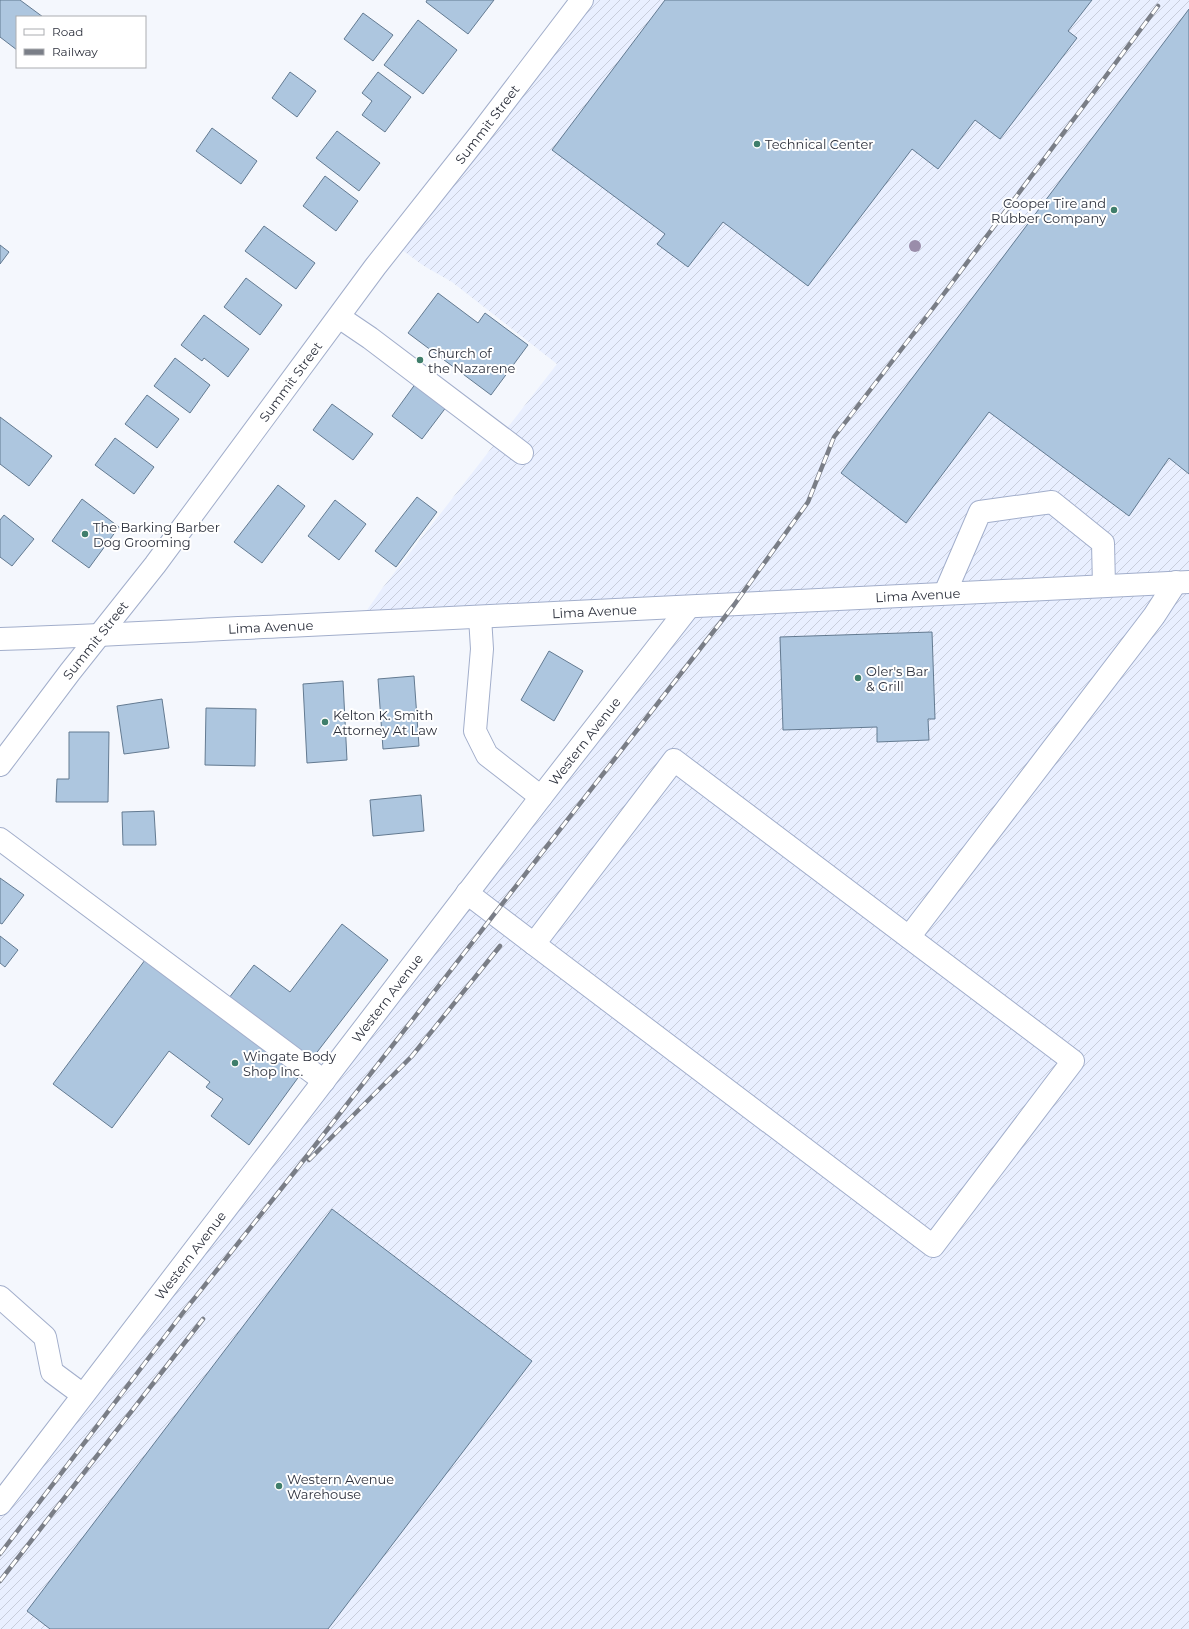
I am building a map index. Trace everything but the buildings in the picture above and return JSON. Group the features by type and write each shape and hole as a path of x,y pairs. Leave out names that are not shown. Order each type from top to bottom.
{"main road":[{"name":"Summit Street","path":"0,765 70,672 156,565 375,267 480,134 582,0"},
{"path":"339,317 370,338 522,453"},
{"path":"945,593 980,512 1052,502 1103,543 1104,586"},
{"path":"909,937 1154,616 1183,582"},
{"name":"Lima Avenue","path":"0,639 100,636 255,627 688,608 945,593 1183,582"},
{"name":"Western Avenue","path":"3,1494 84,1395 541,797 688,608"},
{"path":"480,617 482,649 475,731 487,755 541,797"},
{"path":"468,893 534,944 933,1246 1073,1061 674,760 534,944"},
{"path":"0,839 324,1081"},
{"path":"3,1305 45,1337 52,1372 84,1395"}],"shaded area":[{"path":"582,0 1189,0 1189,1629 0,1629 0,1504 688,608 358,623 381,590 557,364 452,282 424,266 394,244"}],"railway":[{"path":"0,1554 182,1314 289,1179 734,605 808,502 834,437 937,303 1158,6"},
{"path":"309,1160 412,1056 500,946"},
{"path":"0,1581 203,1319"}],"place":[{"name":"Technical Center","path":"757,144"},
{"name":"Cooper Tire and Rubber Company","path":"1114,210"},
{"name":"Church of the Nazarene","path":"420,360"},
{"name":"The Barking Barber Dog Grooming","path":"85,534"},
{"name":"Oler's Bar & Grill","path":"858,678"},
{"name":"Kelton K. Smith Attorney At Law","path":"325,722"},
{"name":"Wingate Body Shop Inc.","path":"235,1063"},
{"name":"Western Avenue Warehouse","path":"279,1486"}]}
